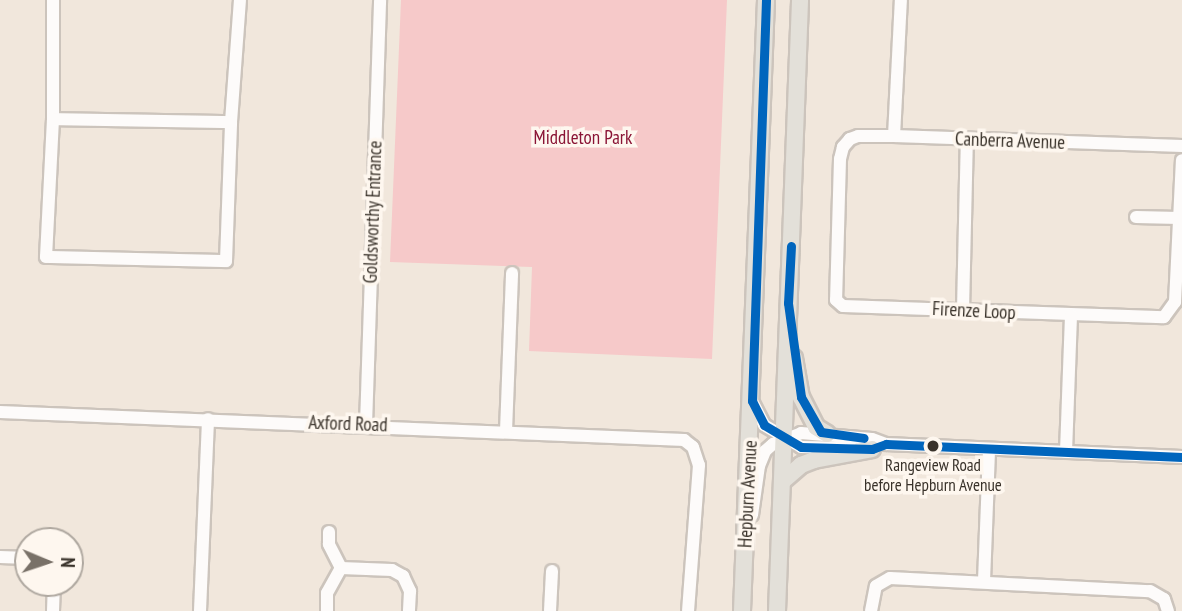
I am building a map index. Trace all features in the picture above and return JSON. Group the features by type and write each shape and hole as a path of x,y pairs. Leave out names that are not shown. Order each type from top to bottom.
{"main road":[{"name":"Hepburn Avenue","path":"742,611 766,0"},
{"name":"Hepburn Avenue","path":"777,611 800,0"},
{"path":"788,303 801,397 816,427 827,434"},
{"path":"784,480 801,466 814,460 879,446"}],"street":[{"path":"53,0 53,119 46,257 226,261 231,122 240,0"},
{"name":"Goldsworthy Entrance","path":"366,425 380,0"},
{"path":"894,136 901,0"},
{"path":"53,119 231,122"},
{"name":"Canberra Avenue","path":"843,147 858,136 1182,146"},
{"path":"962,310 967,139"},
{"name":"Firenze Loop","path":"843,147 836,300 843,306 1071,315 1164,317 1175,302 1182,160"},
{"path":"1136,217 1179,218"},
{"path":"506,431 512,273"},
{"path":"1066,452 1071,315"},
{"path":"752,401 764,425 801,447 879,446 1182,457"},
{"name":"Axford Road","path":"0,412 674,438 693,447 699,465 688,611"},
{"path":"200,611 208,419"},
{"path":"743,590 759,466 768,447 801,433 872,439 879,446"},
{"path":"984,581 989,450"},
{"path":"329,532 329,544 341,568"},
{"path":"327,611 327,593 341,568"},
{"path":"341,568 392,570 403,576 410,591 410,611"},
{"path":"550,611 552,571"},
{"path":"871,611 873,593 883,580 984,581 1150,591 1164,599 1168,611"}],"green space":[{"name":"Middleton Park","path":"401,0 727,0 712,359 529,351 532,267 390,262"}],"transit line":[{"path":"766,0 752,401 764,425 801,447 872,449 886,444 1182,457"},
{"path":"791,246 788,303 801,397 821,432 864,438"}],"place":[{"name":"Rangeview Road before Hepburn Avenue","path":"933,446"}]}
